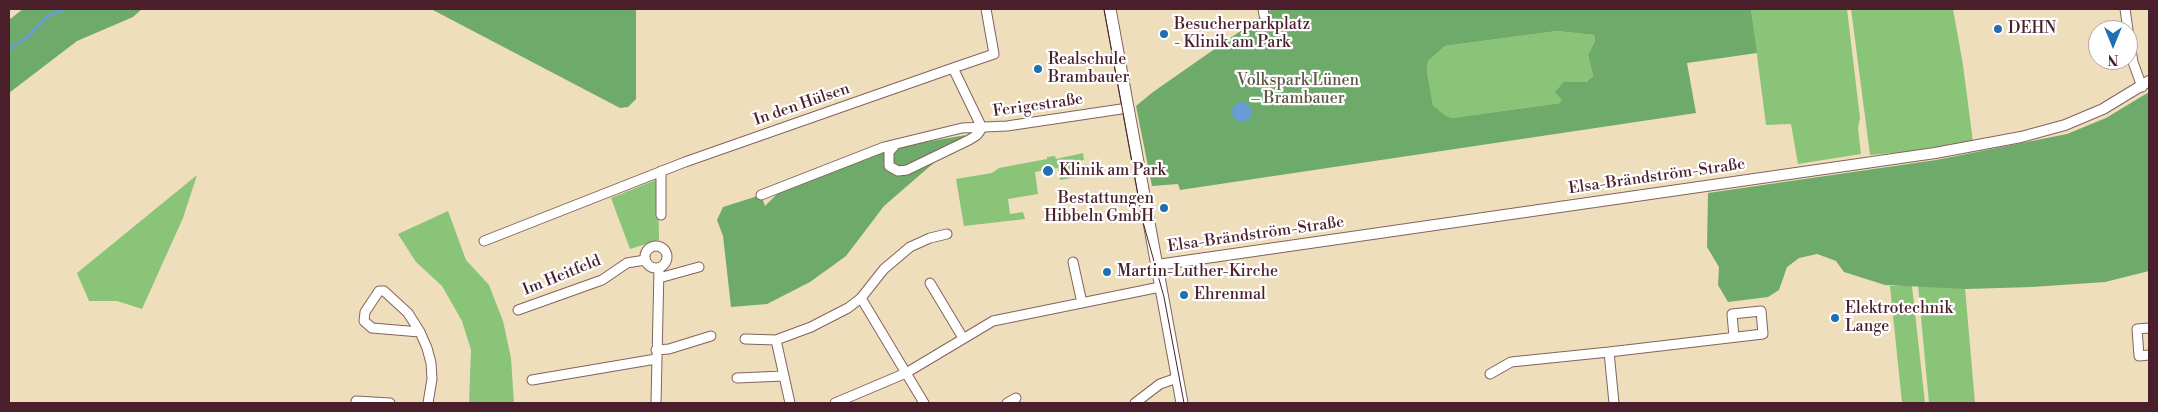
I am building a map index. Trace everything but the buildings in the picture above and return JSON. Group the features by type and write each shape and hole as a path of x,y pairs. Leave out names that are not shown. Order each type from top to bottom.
{"main road":[{"path":"1110,9 1182,403"}],"street":[{"name":"In den Hülsen","path":"484,241 661,172 994,54 986,9"},
{"path":"953,68 982,128"},
{"path":"2138,70 2146,84"},
{"name":"Elsa-Brändström-Straße","path":"1156,265 1935,153 2021,137 2065,126 2103,110 2146,84"},
{"name":"Ferigestraße","path":"761,195 895,145 962,128 1007,126 1128,108"},
{"name":"Ferigestraße","path":"895,145 889,152 888,158 889,166 898,170 917,166 950,150 977,135 982,128"},
{"path":"661,172 661,215"},
{"path":"745,340 776,340 812,327 848,308 861,298 884,269 910,247 930,238 947,234"},
{"name":"Im Heitfeld","path":"518,310 602,280 627,263 645,260 646,253 650,247 657,245 663,247 667,253 667,260 659,268 656,403"},
{"path":"645,260 652,267 659,268"},
{"path":"1073,262 1082,303"},
{"path":"659,278 699,267"},
{"path":"930,283 963,338"},
{"path":"835,403 906,373 993,321 1160,287"},
{"path":"420,332 372,328 364,321 365,312 379,291 384,291 408,313 420,332 431,363 432,379 428,403"},
{"path":"861,298 924,403"},
{"path":"2149,328 2137,329 2139,356 2149,355"},
{"path":"532,380 656,355 711,336"},
{"path":"1490,374 1511,362 1734,337"},
{"path":"776,340 790,403"},
{"path":"1609,352 1614,403"},
{"path":"737,378 784,376"},
{"path":"1135,403 1160,384 1177,378"},
{"path":"356,401 390,403"}],"green space":[{"path":"23,9 142,9 133,17 77,41 9,93 9,20"},
{"path":"431,9 636,9 636,99 628,107 620,108"},
{"name":"Volkspark Lünen – Brambauer","path":"1272,9 1751,9 1757,53 1687,63 1696,113 1180,190 1178,184 1152,186 1136,106 1153,92","holes":["1557,31 1594,35 1595,41 1588,55 1593,76 1586,82 1564,82 1555,92 1562,99 1560,103 1452,118 1446,116 1433,106 1427,71 1428,61 1445,46"]},
{"path":"1751,9 1847,9 1860,118 1858,128 1861,154 1798,164 1791,124 1766,125"},
{"path":"1851,9 1953,9 1963,65 1973,142 1935,149 1870,155"},
{"path":"1557,31 1594,35 1595,41 1588,55 1593,76 1560,103 1452,118 1433,107 1427,71 1428,61 1445,46"},
{"path":"2149,92 2149,271 2105,282 2032,287 1966,289 1885,285 1844,272 1836,261 1817,254 1799,258 1787,267 1779,290 1768,297 1728,302 1718,285 1719,267 1707,247 1708,193 1936,160 2067,134 2106,118"},
{"path":"966,135 884,206 846,256 810,282 767,304 731,307 723,236 717,220 723,207 761,195 765,206 782,189 886,149"},
{"path":"1083,153 1084,160 1078,161 1080,170 1086,170 1085,164 1087,164 1089,175 1060,180 1058,168 1035,172 1038,194 1008,199 1010,214 1023,212 1025,219 964,226 956,179 992,173 999,168 1047,159 1047,157 1055,156 1056,159"},
{"path":"197,175 183,218 142,309 117,301 89,301 77,273"},
{"path":"658,179 659,240 630,249 611,198"},
{"path":"448,211 466,260 489,285 503,321 511,358 514,403 469,403 471,350 462,321 442,286 416,262 398,234"},
{"path":"1918,285 1965,288 1975,403 1929,403"},
{"path":"1890,286 1912,286 1925,403 1902,403"}],"water":[{"path":"1242,102 1249,105 1252,112 1249,119 1242,122 1235,119 1232,112 1235,105"}],"waterway":[{"path":"9,51 13,46 24,40 48,16 64,9"}],"tram line":[{"path":"1104,9 1143,222 1164,297 1184,403"}],"place":[{"name":"DEHN","path":"1998,29"},
{"name":"Besucherparkplatz - Klinik am Park","path":"1164,34"},
{"name":"Realschule Brambauer","path":"1038,69"},
{"name":"Klinik am Park","path":"1048,171"},
{"name":"Bestattungen Hibbeln GmbH","path":"1164,208"},
{"name":"Martin-Luther-Kirche","path":"1107,272"},
{"name":"Ehrenmal","path":"1184,295"},
{"name":"Elektrotechnik Lange","path":"1835,318"}]}
